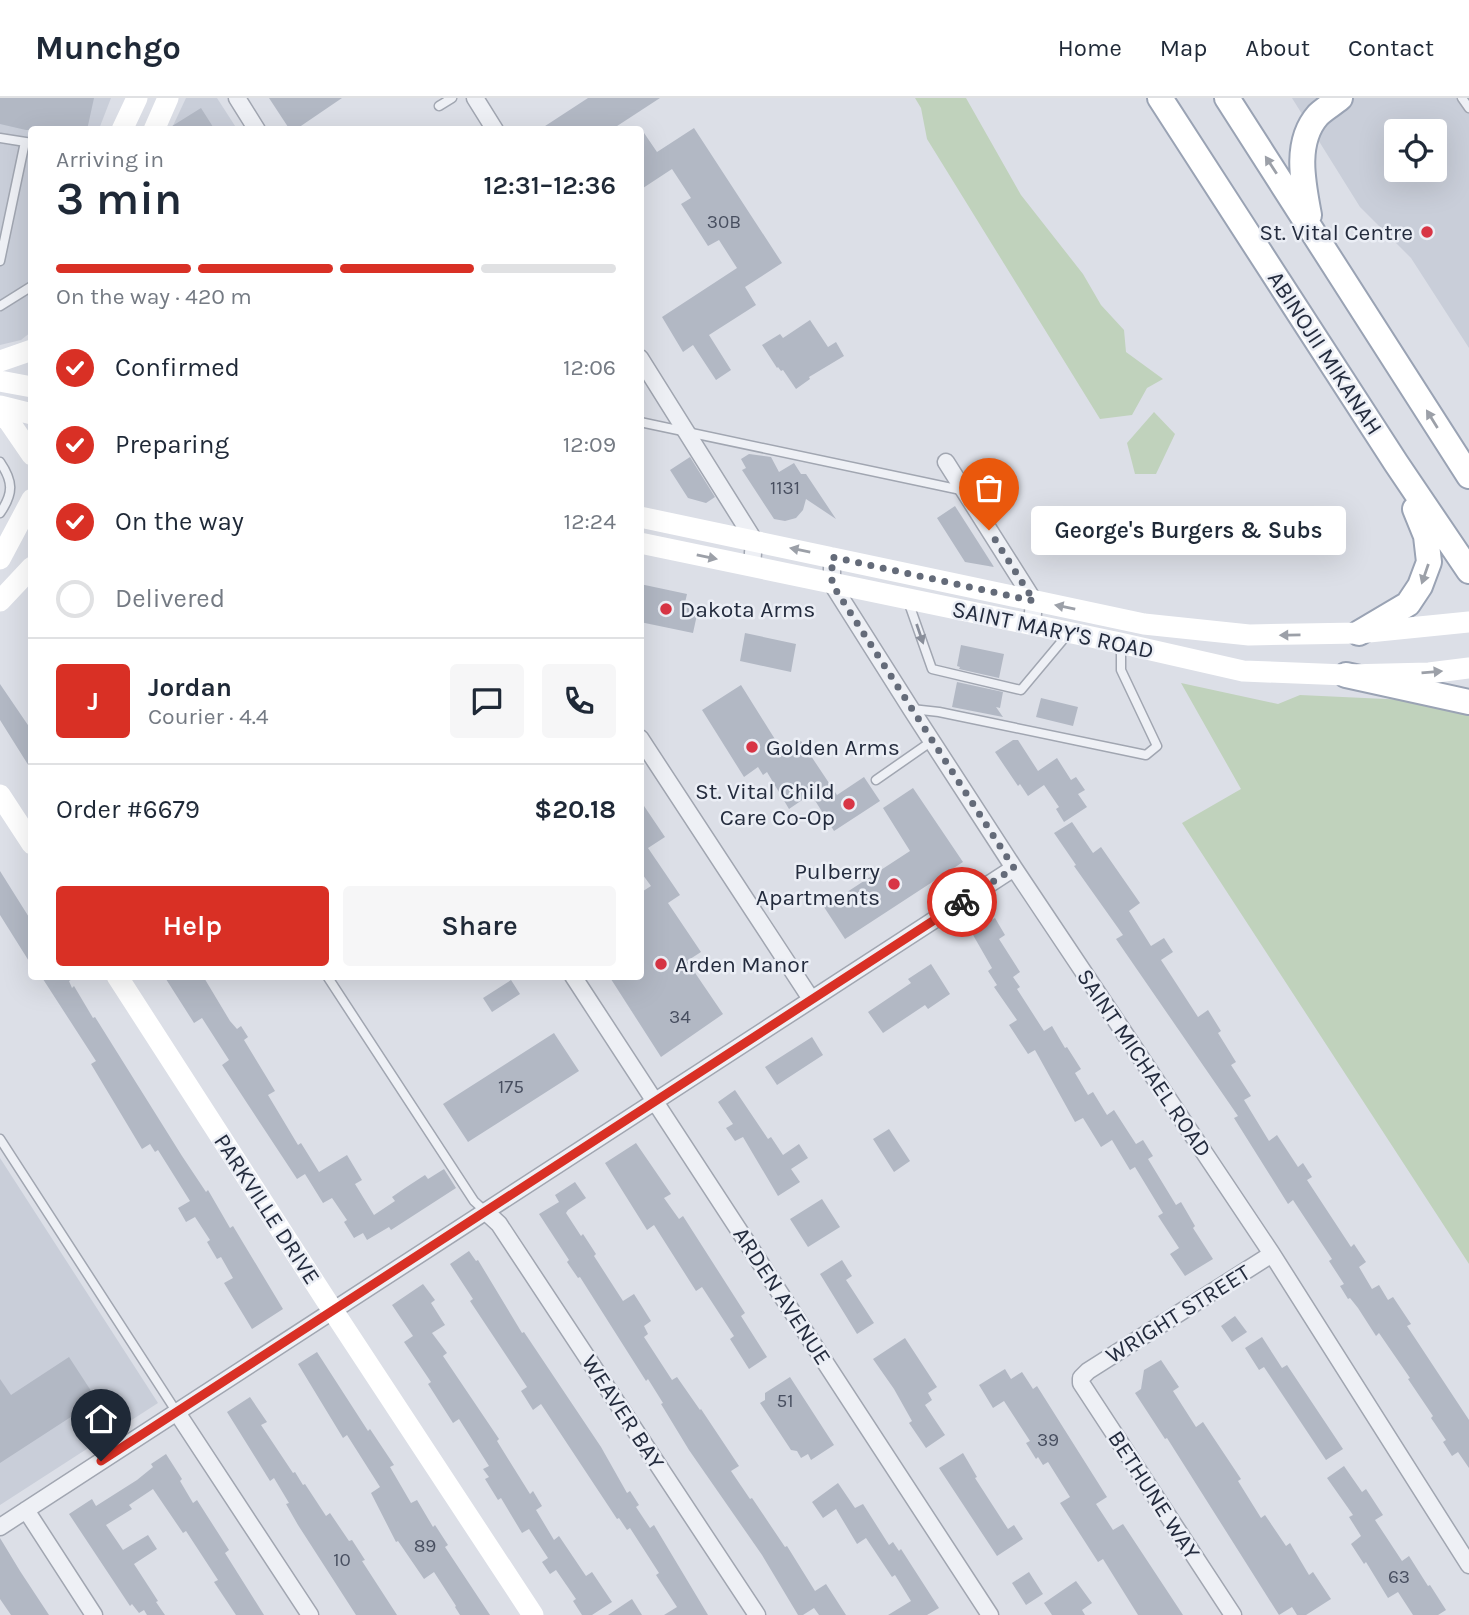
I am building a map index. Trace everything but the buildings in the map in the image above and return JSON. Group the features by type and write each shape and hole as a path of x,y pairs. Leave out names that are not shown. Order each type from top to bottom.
{"main road":[{"path":"124,126 137,98"},
{"path":"156,126 169,98"},
{"name":"ABINOJII MIKANAH","path":"1160,98 1469,571"},
{"path":"1227,98 1469,476"},
{"path":"1312,229 1301,174 1305,140 1317,116 1340,98"},
{"path":"0,360 28,351"},
{"path":"0,381 28,386"},
{"path":"0,406 28,413"},
{"path":"0,416 8,420 28,449"},
{"path":"1359,633 1408,604 1420,586 1429,562 1426,536 1396,463"},
{"path":"0,559 28,506"},
{"name":"SAINT MARY'S ROAD","path":"644,518 1144,624 1249,635 1359,633 1469,622"},
{"name":"SAINT MARY'S ROAD","path":"644,544 1243,671 1346,675 1429,673 1469,668"},
{"path":"0,601 28,571"},
{"path":"1346,675 1469,702"},
{"path":"0,795 28,838"},
{"name":"PARKVILLE DRIVE","path":"120,980 533,1615"}],"street":[{"path":"237,98 254,126"},
{"path":"475,98 492,126"},
{"path":"644,364 754,540 752,566"},
{"path":"946,462 1034,601 1032,625"},
{"path":"832,557 832,584"},
{"name":"SAINT MICHAEL ROAD","path":"832,584 1014,868 1272,1254 1469,1565"},
{"path":"644,744 811,999"},
{"path":"0,1527 1014,868"},
{"name":"ARDEN AVENUE","path":"576,980 990,1615"},
{"name":"WEAVER BAY","path":"486,1212 507,1235 757,1615"},
{"name":"WRIGHT STREET","path":"1084,1374 1272,1254"},
{"name":"BETHUNE WAY","path":"1084,1374 1081,1383 1233,1615"},
{"path":"176,1412 310,1615"},
{"path":"26,1510 94,1615"}],"lane":[{"path":"439,106 452,98"},
{"path":"1462,98 1469,108"},
{"path":"0,138 28,142 0,261"},
{"path":"0,306 28,288"},
{"path":"644,423 964,491"},
{"path":"0,461 12,483 6,505 0,513"},
{"path":"907,599 932,669 1021,690 1069,632"},
{"path":"911,709 939,712 1146,755 1157,746 1121,670 1121,643"},
{"path":"876,780 932,741"},
{"path":"330,980 474,1201 486,1212"},
{"path":"0,1139 176,1412"}],"shaded area":[{"path":"0,98 111,98 100,126 28,126 28,334 21,340 0,345"},
{"path":"186,98 217,98 235,126 173,126"},
{"name":"St. Vital Centre","path":"1292,98 1469,98 1469,348 1411,258 1360,207"},
{"path":"0,1158 158,1403 0,1505"}],"green space":[{"path":"915,98 966,98 1021,195 1083,274 1101,305 1124,330 1126,352 1163,379 1147,388 1132,415 1100,419 927,139 921,108"},
{"path":"1154,412 1175,434 1156,474 1135,474 1127,443"},
{"path":"1181,683 1278,704 1300,695 1407,700 1469,709 1469,1264 1182,823 1241,789"}],"way so far":[{"path":"962,902 1014,868 832,584 832,557 1034,601 989,530"}],"place":[{"name":"St. Vital Centre","path":"1427,232"},
{"name":"George's Burgers & Subs","path":"989,530"},
{"name":"Dakota Arms","path":"666,609"},
{"name":"Golden Arms","path":"752,747"},
{"name":"St. Vital Child Care Co-Op","path":"849,804"},
{"name":"Pulberry Apartments","path":"894,884"},
{"name":"Arden Manor","path":"661,964"}],"route":[{"path":"101,1461 962,902"}]}
